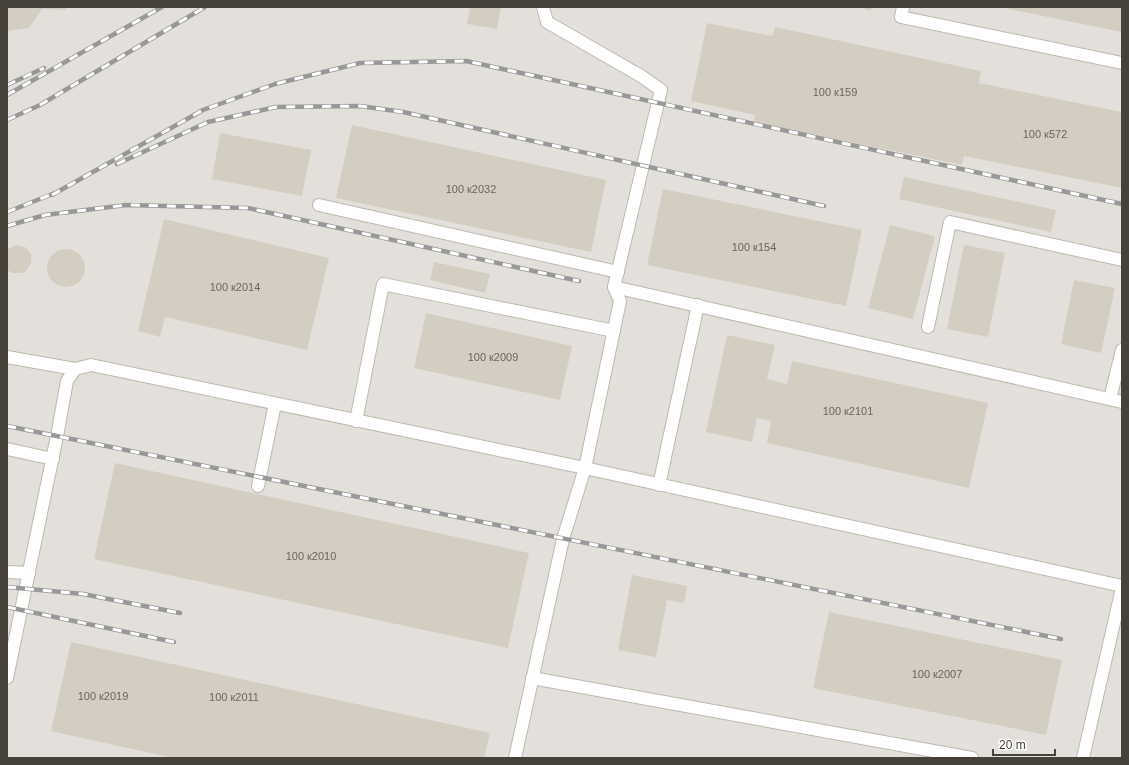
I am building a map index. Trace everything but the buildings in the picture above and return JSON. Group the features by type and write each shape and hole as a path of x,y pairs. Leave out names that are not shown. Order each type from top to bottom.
{"lane":[{"path":"515,758 564,539 585,468 620,301 614,287 661,90 640,76 547,22 543,7"},
{"path":"903,7 901,17 1122,63"},
{"path":"319,205 618,272"},
{"path":"928,327 950,222 1122,260"},
{"path":"356,421 383,284 614,331"},
{"path":"614,287 1116,401 1122,350"},
{"path":"659,485 698,306"},
{"path":"7,357 75,369 91,365 585,468 1122,587 1083,758"},
{"path":"7,678 12,629 29,573 53,459 67,381 75,369"},
{"path":"258,486 275,404"},
{"path":"7,449 53,459"},
{"path":"7,572 29,573"},
{"path":"532,678 972,758"}],"shaded area":[{"path":"7,7 1122,7 1122,758 7,758"}],"railway":[{"path":"7,95 162,7"},
{"path":"7,120 40,105 205,7"},
{"path":"52,195 203,110 275,84 360,63 466,61 1122,204"},
{"path":"7,85 44,68"},
{"path":"117,164 208,122 276,107 360,106 403,112 824,206"},
{"path":"7,212 55,193"},
{"path":"7,226 45,215 126,205 248,208 579,281"},
{"path":"7,426 1061,639"},
{"path":"7,587 83,594 180,613"},
{"path":"7,607 174,642"}]}
